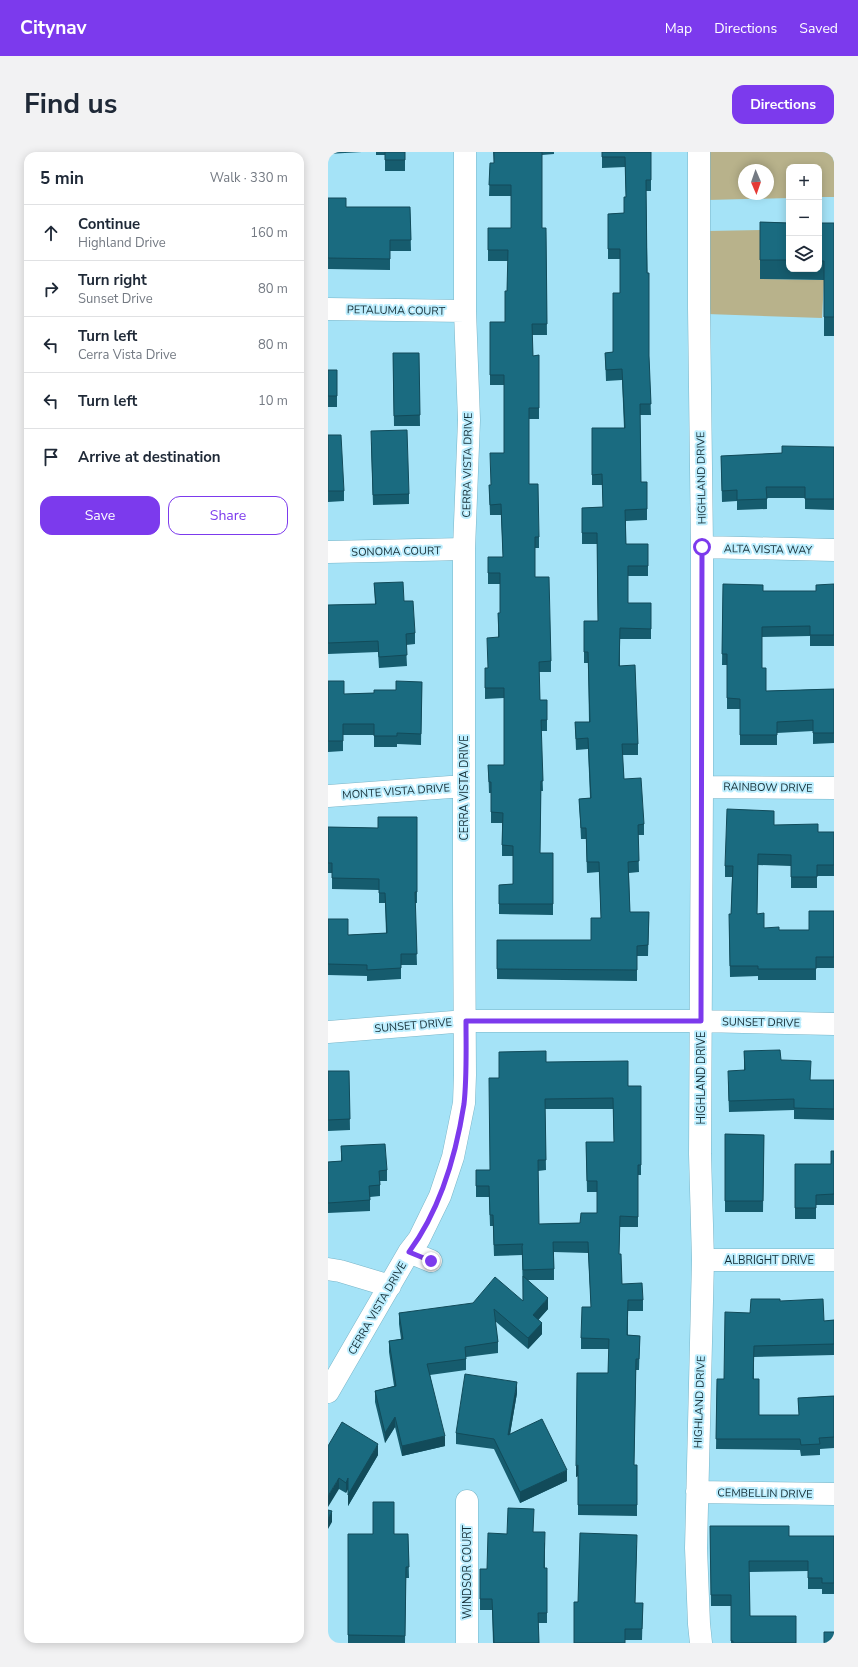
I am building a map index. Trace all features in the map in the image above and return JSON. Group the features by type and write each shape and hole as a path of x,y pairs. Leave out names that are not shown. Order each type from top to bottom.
{"street":[{"name":"CERRA VISTA DRIVE","path":"328,1392 409,1252 419,1239 440,1196 453,1157 464,1103 466,1021 464,549 469,420 464,311 465,152"},
{"name":"HIGHLAND DRIVE","path":"699,152 698,308 702,547 700,1154 703,1260 696,1548 698,1624 701,1643"},
{"name":"PETALUMA COURT","path":"328,309 464,311"},
{"name":"ALTA VISTA WAY","path":"702,547 834,550"},
{"name":"SONOMA COURT","path":"328,552 464,549"},
{"name":"MONTE VISTA DRIVE","path":"328,796 464,786"},
{"name":"RAINBOW DRIVE","path":"702,787 834,788"},
{"name":"SUNSET DRIVE","path":"328,1032 466,1021 701,1021 834,1024"},
{"path":"409,1252 431,1261"},
{"name":"ALBRIGHT DRIVE","path":"703,1260 834,1260"},
{"path":"328,1269 340,1271 390,1286"},
{"name":"CEMBELLIN DRIVE","path":"697,1492 834,1494"},
{"name":"WINDSOR COURT","path":"467,1501 467,1643"}],"shaded area":[{"path":"707,152 834,152 834,197 822,197 822,164 786,164 786,198 774,198 774,164 738,164 738,199 708,200"},
{"path":"761,230 760,279 824,280 822,318 707,314 708,231"}],"building":[{"path":"385,152 405,152 405,160 385,160"},
{"path":"494,152 542,152 542,228 546,228 547,324 532,324 533,356 539,355 539,408 529,408 529,484 538,484 539,537 535,537 535,577 549,577 551,661 539,662 540,700 547,700 547,720 541,720 543,781 541,781 540,853 553,853 553,904 499,904 499,885 513,884 513,846 502,845 503,813 491,812 491,782 489,782 488,765 504,765 504,688 485,688 485,668 488,668 487,638 499,637 498,613 500,613 500,573 488,573 488,557 503,557 501,504 490,505 489,485 491,485 490,453 504,453 504,375 490,375 490,322 505,322 505,291 507,291 508,250 488,250 488,228 511,228 511,185 489,185 490,163 494,163"},
{"path":"602,152 651,152 651,180 646,180 651,404 640,404 641,482 647,482 647,509 625,510 626,544 648,544 648,566 628,566 628,603 651,603 651,629 620,628 619,666 635,665 638,744 622,744 624,779 641,778 644,824 638,825 639,861 628,862 630,912 649,912 648,945 637,946 637,970 497,969 497,940 591,940 591,918 601,918 599,862 587,862 586,828 581,828 579,799 591,798 588,738 576,739 575,722 590,722 588,652 584,652 584,621 598,621 597,533 582,533 582,508 603,507 602,474 592,475 592,428 625,428 622,369 606,370 605,353 613,352 613,293 620,293 620,249 608,249 608,214 624,213 624,197 626,197 625,157 602,157"},
{"path":"328,198 346,198 346,207 410,207 411,240 390,240 390,259 328,258"},
{"path":"760,222 786,223 786,260 760,260"},
{"path":"822,223 834,223 834,317 824,317 824,261 822,261"},
{"path":"393,353 419,353 420,415 394,416"},
{"path":"328,370 337,370 337,396 328,396"},
{"path":"407,430 409,494 373,495 371,431"},
{"path":"328,435 341,435 344,491 328,491"},
{"path":"782,446 834,447 834,499 805,499 805,487 766,487 767,499 737,500 737,490 722,491 721,456 782,453"},
{"path":"403,582 404,601 413,601 415,633 406,634 407,655 379,657 378,641 328,643 328,605 376,604 374,583"},
{"path":"723,584 763,585 763,591 816,591 816,585 834,584 834,635 810,635 810,626 762,627 762,668 766,668 766,691 834,689 834,733 813,733 813,720 777,722 777,735 740,735 740,699 727,698 727,654 722,654"},
{"path":"328,681 344,681 344,694 374,693 374,690 396,690 396,681 422,682 421,734 397,733 397,736 374,736 374,724 343,724 343,741 328,741"},
{"path":"727,809 774,811 774,825 818,824 818,832 834,832 834,865 817,865 817,877 791,877 791,855 758,854 757,914 764,913 764,928 779,927 779,930 809,930 809,911 834,911 834,957 816,957 816,969 758,969 758,966 730,966 729,914 731,914 733,866 725,866"},
{"path":"378,817 417,817 417,892 415,892 417,954 401,954 401,968 367,970 367,965 328,964 328,919 348,919 348,935 387,933 385,893 379,893 379,879 332,878 332,863 328,863 328,827 378,828"},
{"path":"780,1050 781,1060 811,1061 810,1080 834,1080 834,1109 794,1108 794,1099 729,1101 728,1071 745,1070 744,1051"},
{"path":"546,1051 546,1062 628,1061 628,1086 641,1086 641,1165 638,1165 638,1217 620,1216 619,1254 621,1254 622,1284 642,1283 643,1300 628,1300 627,1335 640,1336 639,1359 636,1359 634,1465 637,1465 637,1505 578,1505 578,1465 576,1466 577,1373 608,1373 609,1339 581,1338 582,1307 591,1307 588,1242 553,1242 554,1269 523,1270 523,1244 494,1245 493,1215 490,1215 489,1186 476,1186 476,1170 490,1170 489,1078 499,1078 499,1052","holes":["613,1098 614,1142 586,1142 587,1181 597,1181 597,1213 581,1213 580,1223 539,1224 538,1160 546,1160 545,1099"]},
{"path":"328,1071 349,1071 350,1119 328,1120"},
{"path":"725,1134 764,1135 763,1201 725,1201"},
{"path":"385,1144 387,1170 379,1171 380,1185 369,1186 370,1200 328,1203 328,1162 342,1161 341,1146"},
{"path":"831,1151 834,1151 834,1194 816,1195 816,1208 795,1208 795,1164 831,1164"},
{"path":"523,1276 548,1298 533,1315 542,1323 528,1338 494,1309 498,1342 465,1347 466,1359 427,1364 445,1436 402,1446 395,1417 385,1433 375,1391 396,1386 389,1341 403,1339 399,1313 473,1303 495,1277 523,1301"},
{"path":"751,1299 780,1299 780,1301 823,1299 824,1321 834,1320 834,1344 754,1346 753,1379 759,1379 759,1415 799,1415 798,1398 834,1396 834,1437 819,1438 820,1444 801,1445 800,1439 716,1439 717,1379 724,1379 725,1312 750,1313"},
{"path":"465,1374 517,1382 508,1435 542,1419 567,1470 520,1492 494,1439 456,1433"},
{"path":"342,1422 378,1444 348,1495 348,1478 346,1483 339,1478 328,1496 328,1446"},
{"path":"373,1502 394,1502 394,1534 408,1534 409,1567 406,1567 405,1636 348,1635 348,1534 373,1534"},
{"path":"508,1508 534,1509 533,1532 545,1532 544,1568 547,1568 547,1613 538,1613 539,1643 494,1643 492,1599 480,1599 480,1569 487,1569 488,1533 507,1534"},
{"path":"328,1510 332,1511 328,1519"},
{"path":"710,1526 789,1526 789,1536 834,1536 834,1583 822,1583 822,1578 808,1578 808,1561 749,1561 750,1616 796,1616 796,1643 733,1643 733,1641 731,1641 731,1595 711,1595"},
{"path":"580,1533 637,1535 635,1603 643,1603 642,1629 625,1629 625,1643 574,1643 574,1602 578,1602"},
{"path":"824,1632 834,1632 834,1643 824,1643"}],"route":[{"path":"431,1261 409,1252 419,1239 440,1196 453,1157 464,1103 466,1021 701,1021 702,547"}]}
